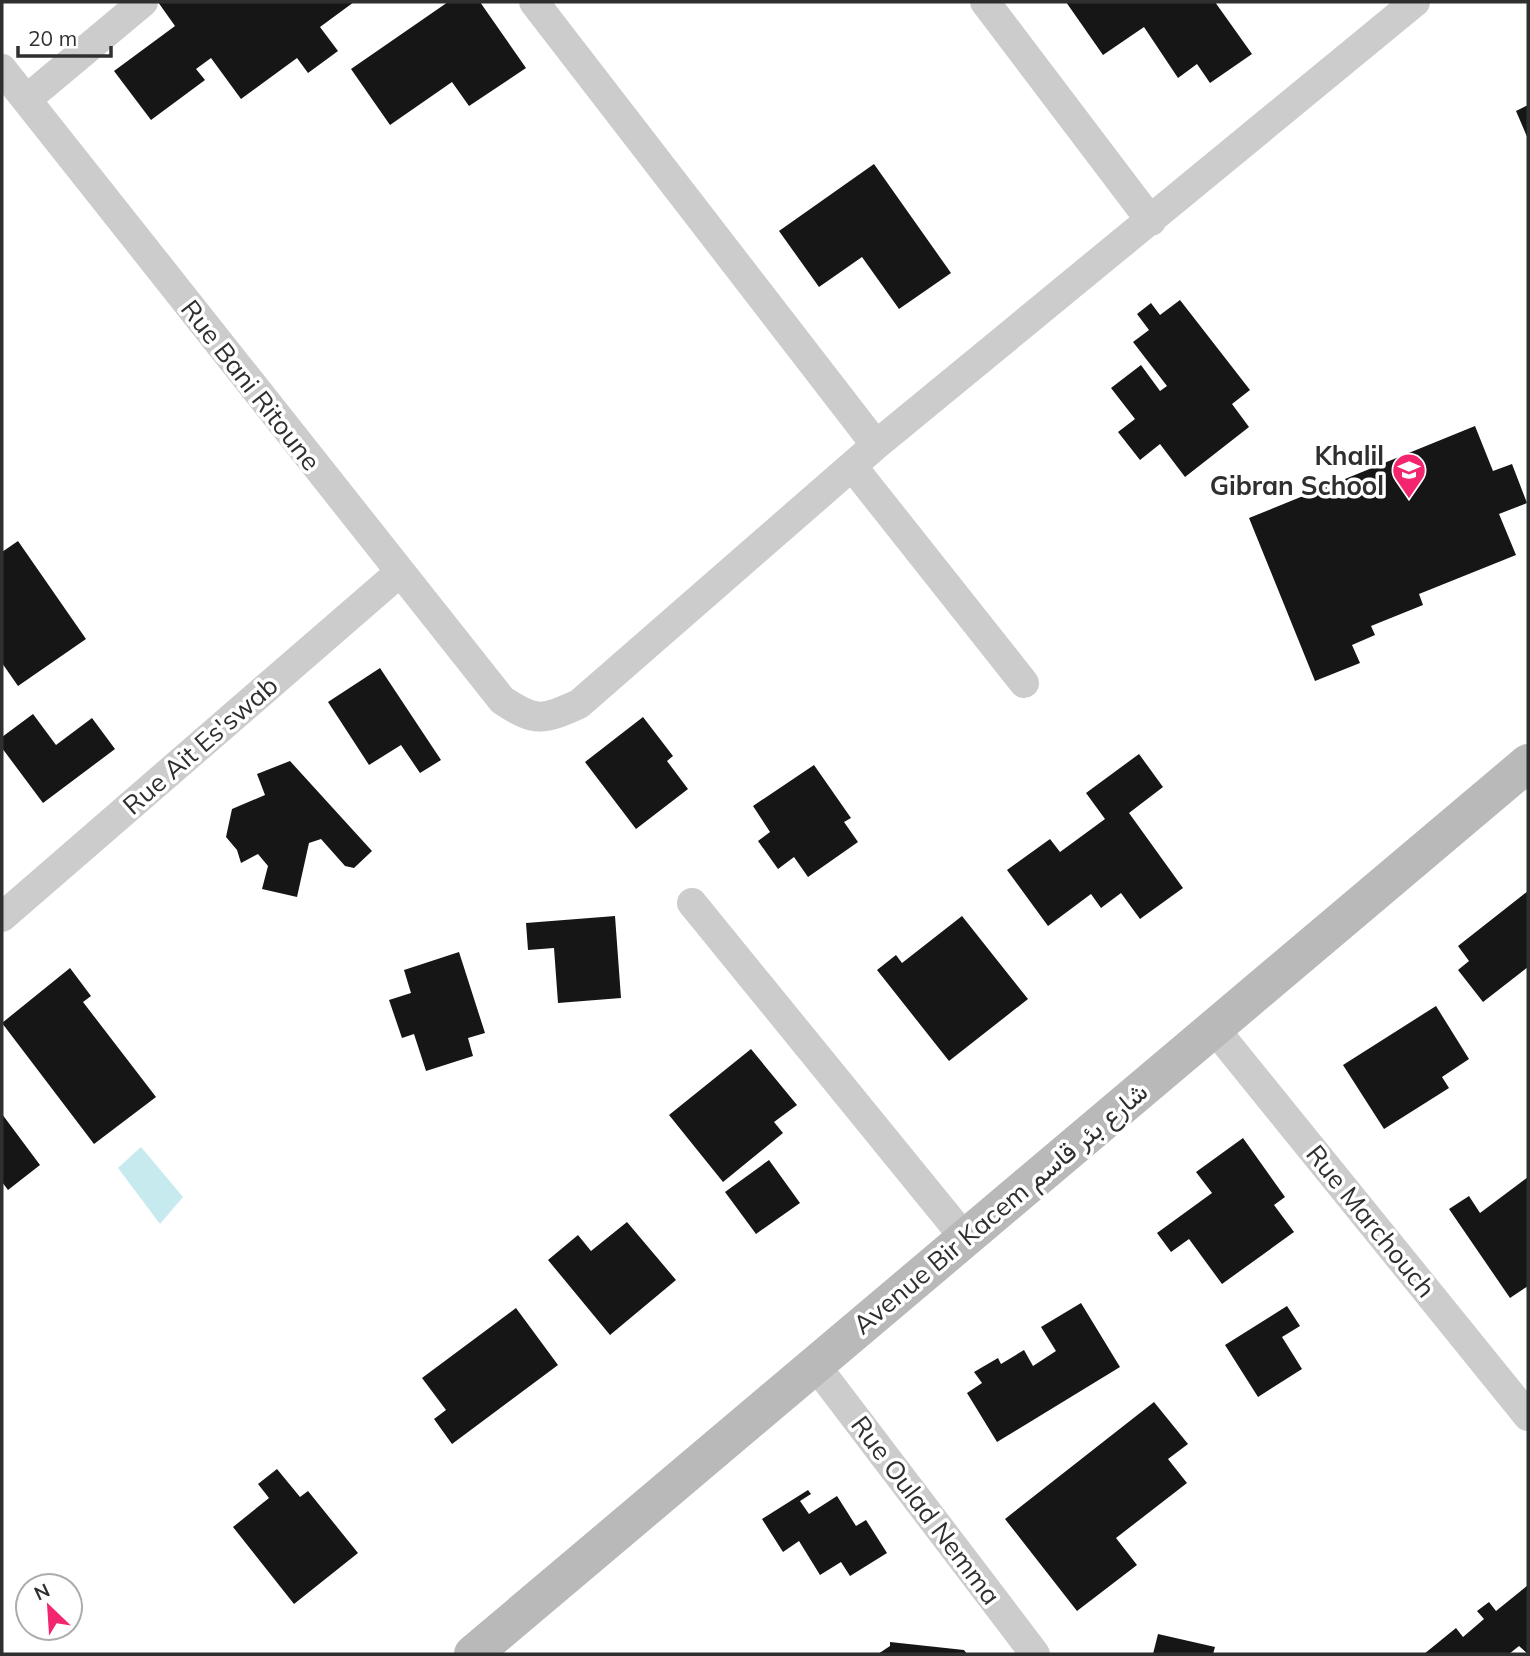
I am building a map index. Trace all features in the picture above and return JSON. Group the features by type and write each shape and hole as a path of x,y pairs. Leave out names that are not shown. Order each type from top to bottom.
{"street":[{"path":"27,99 142,2"},
{"path":"534,2 876,445"},
{"path":"985,2 1152,221"},
{"path":"1024,683 852,466 1415,2"},
{"name":"Rue Bani Ritoune","path":"2,69 399,573 502,700 525,716 551,717 579,704 852,466"},
{"name":"Rue Ait Es'swab","path":"2,917 399,573"},
{"name":"Avenue Bir Kacem شارع بئر قاسم","path":"473,1654 1528,763"},
{"path":"692,903 964,1237"},
{"name":"Rue Marchouch","path":"1213,1027 1528,1416"},
{"name":"Rue Oulad Nemma","path":"816,1366 1035,1654"}],"water":[{"path":"141,1147 183,1197 160,1224 118,1168"}],"building":[{"path":"158,2 354,2 320,27 338,51 308,73 297,58 241,99 211,58 196,69 205,80 151,120 114,71 175,26"},
{"path":"448,2 480,2 526,68 469,106 452,82 390,125 351,69"},
{"path":"1066,2 1215,2 1252,54 1210,83 1197,64 1178,78 1144,27 1103,55"},
{"path":"1528,105 1528,139 1516,111"},
{"path":"874,164 951,273 899,309 862,257 819,287 779,231"},
{"path":"1180,300 1250,390 1232,404 1249,427 1185,477 1160,444 1140,460 1118,432 1135,419 1111,388 1141,365 1160,391 1167,386 1133,342 1149,330 1137,314 1151,303 1160,315"},
{"path":"1475,426 1493,471 1512,464 1527,503 1499,514 1516,555 1419,594 1423,605 1371,626 1375,635 1352,645 1360,663 1315,681 1249,518"},
{"path":"18,541 86,639 18,686 2,663 2,552"},
{"path":"380,668 441,760 420,773 401,745 369,765 328,702"},
{"path":"33,714 56,745 92,718 115,749 43,803 2,748 2,737"},
{"path":"643,717 673,756 667,761 688,789 636,829 585,762"},
{"path":"1139,754 1163,787 1129,813 1183,888 1140,919 1121,893 1101,908 1091,894 1048,926 1007,870 1050,839 1060,852 1105,819 1086,793"},
{"path":"290,761 372,851 354,868 345,866 321,839 309,843 297,897 262,889 268,866 258,854 241,863 237,850 226,837 232,809 265,795 257,774"},
{"path":"814,765 851,818 844,822 858,842 808,877 794,857 778,869 758,841 770,832 753,806"},
{"path":"1528,891 1528,967 1483,1002 1458,970 1469,961 1458,946"},
{"path":"615,916 621,998 558,1003 554,948 528,950 526,923"},
{"path":"962,916 1028,999 949,1061 877,970 896,955 902,963"},
{"path":"459,952 485,1033 468,1038 473,1056 426,1071 414,1034 402,1038 389,1000 411,993 404,970"},
{"path":"70,968 91,996 83,1002 156,1097 94,1144 2,1023"},
{"path":"1436,1006 1469,1059 1442,1077 1449,1088 1384,1129 1343,1065"},
{"path":"751,1049 797,1105 774,1122 783,1133 723,1182 669,1115"},
{"path":"2,1114 40,1165 8,1190 2,1182"},
{"path":"1243,1138 1285,1197 1274,1205 1294,1232 1222,1284 1189,1239 1171,1252 1157,1233 1212,1193 1196,1172"},
{"path":"769,1160 800,1203 756,1234 725,1192"},
{"path":"1528,1177 1528,1286 1510,1298 1449,1209 1469,1196 1480,1213"},
{"path":"627,1222 676,1280 610,1335 548,1260 578,1235 591,1251"},
{"path":"1081,1303 1120,1367 997,1442 967,1393 982,1383 974,1372 998,1358 1001,1364 1024,1350 1033,1366 1056,1351 1041,1327"},
{"path":"1287,1306 1300,1326 1282,1337 1302,1369 1258,1397 1225,1345"},
{"path":"516,1308 558,1365 452,1444 434,1419 446,1410 422,1378"},
{"path":"1154,1402 1188,1444 1168,1459 1187,1483 1116,1538 1137,1565 1077,1611 1005,1519"},
{"path":"277,1469 300,1497 308,1491 358,1553 294,1604 233,1527 269,1498 258,1484"},
{"path":"808,1490 811,1494 800,1501 809,1514 837,1496 856,1526 866,1520 887,1553 850,1576 841,1562 820,1575 799,1541 783,1552 762,1519"},
{"path":"1528,1585 1528,1654 1519,1646 1509,1654 1424,1654 1456,1628 1463,1637 1484,1619 1477,1611 1489,1602 1496,1611"},
{"path":"1158,1634 1215,1647 1213,1654 1153,1654"},
{"path":"890,1642 964,1650 967,1654 878,1654 890,1646"}],"place":[{"name":"Khalil Gibran School","path":"1409,500"}]}
